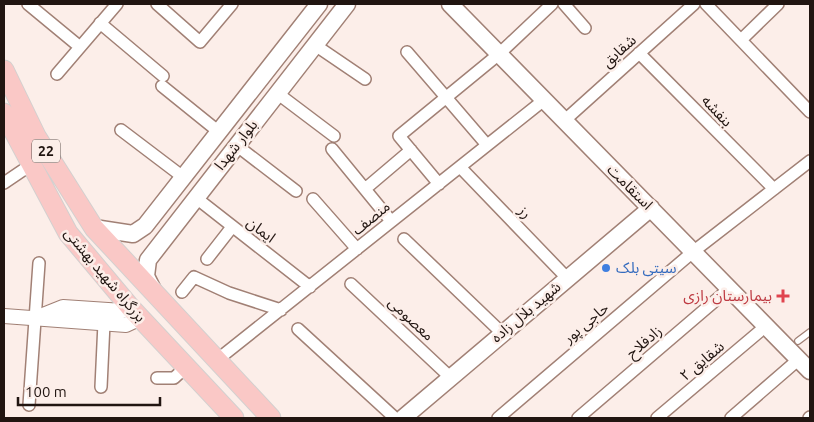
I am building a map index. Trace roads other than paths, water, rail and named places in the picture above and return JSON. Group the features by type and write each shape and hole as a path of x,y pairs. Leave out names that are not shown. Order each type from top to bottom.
{"highway":[{"name":"22","path":"4,70 36,136 94,228"},
{"name":"بزرگراه شهید بهشتی","path":"4,113 68,234 135,312 234,418"},
{"name":"بزرگراه شهید بهشتی","path":"94,228 271,418"}],"main road":[{"name":"بلوار شهدا","path":"94,228 133,234 145,226 319,4"},
{"name":"بلوار شهدا","path":"154,292 146,276 148,260 195,197 348,4"},
{"name":"استقامت","path":"450,4 805,365"},
{"name":"شهید بلال زاده","path":"403,418 502,332 651,208"}],"street":[{"path":"28,4 80,47"},
{"path":"57,74 117,4"},
{"path":"157,4 200,42 232,4"},
{"path":"439,184 399,136 499,54 552,4"},
{"path":"564,4 585,28"},
{"name":"شقایق","path":"565,120 694,4"},
{"path":"706,4 810,112"},
{"path":"741,40 778,4"},
{"path":"100,23 219,132"},
{"path":"315,45 364,79"},
{"path":"407,52 487,145"},
{"name":"بنفشه","path":"639,53 774,189"},
{"path":"277,93 334,136"},
{"name":"منصف","path":"217,360 544,100"},
{"path":"121,130 183,177"},
{"path":"236,145 296,191"},
{"path":"332,149 391,221"},
{"path":"365,189 411,150"},
{"path":"694,251 810,161"},
{"path":"4,183 32,164"},
{"name":"رز","path":"460,167 568,278"},
{"name":"ایمان","path":"195,197 310,287"},
{"path":"314,199 357,249"},
{"path":"206,259 232,227"},
{"path":"404,239 502,332"},
{"name":"حاجی پور","path":"498,418 694,251"},
{"path":"29,405 39,263"},
{"path":"182,292 194,277 229,293 281,310"},
{"name":"معصومی","path":"351,284 450,377"},
{"name":"زادفلاح","path":"578,418 730,288"},
{"path":"4,316 126,325 135,312 63,307 35,318"},
{"path":"101,387 104,323"},
{"name":"شقایق ۲","path":"657,418 766,326"},
{"path":"298,329 395,418"},
{"path":"731,418 805,365"},
{"path":"156,378 174,378 186,367"}],"lane":[{"path":"798,341 810,332"}],"place":[{"name":"سیتی بلک","path":"606,268"},
{"name":"بیمارستان رازی","path":"783,296"}]}
